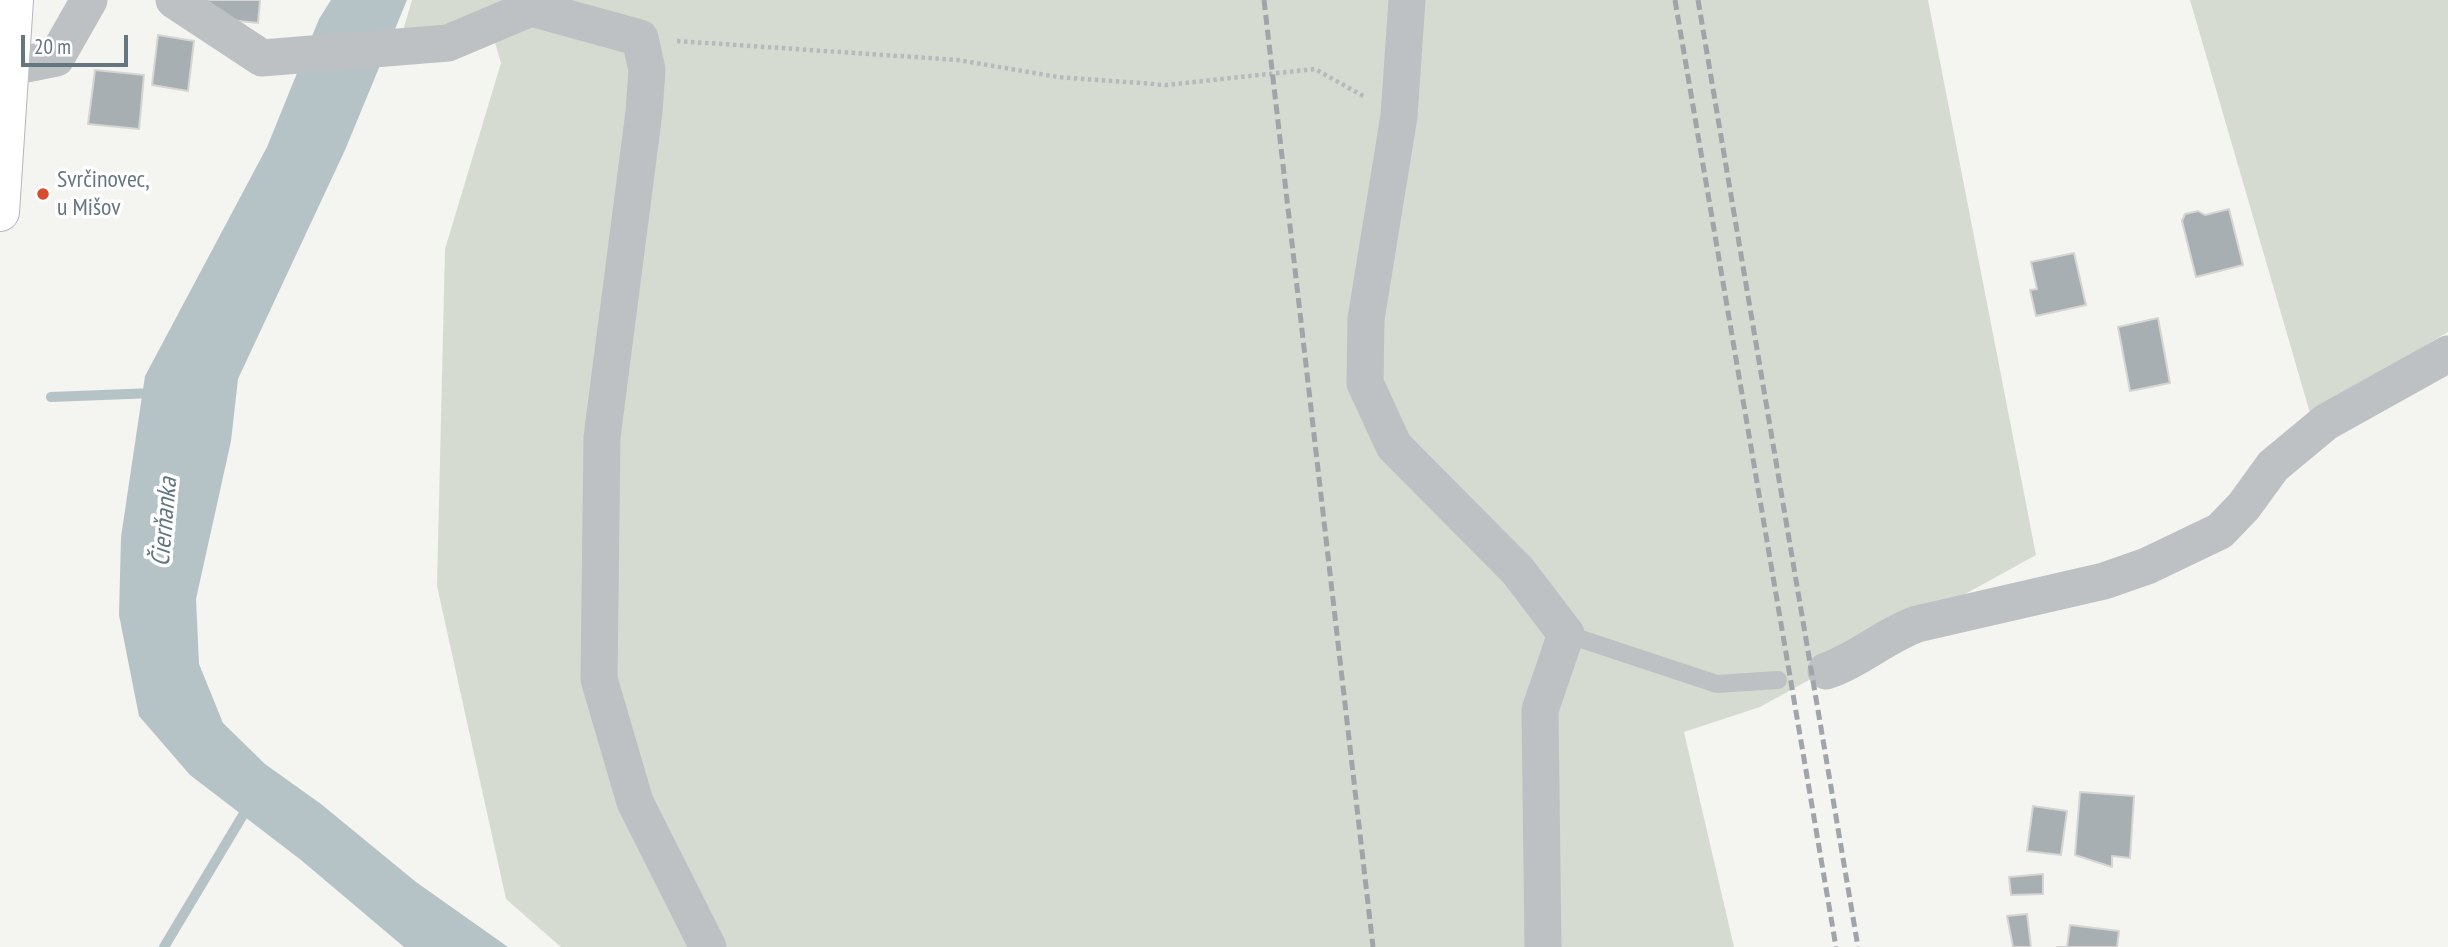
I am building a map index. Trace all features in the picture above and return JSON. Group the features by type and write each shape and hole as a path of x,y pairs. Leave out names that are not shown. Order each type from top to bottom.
{"main road":[{"path":"0,212 11,67 10,8"}],"street":[{"path":"11,67 56,58 89,0"},
{"path":"174,0 262,58 448,43 531,8 640,38 647,70 644,112 602,437 599,679 635,802 708,947"},
{"path":"1407,0 1399,116 1366,319 1365,383 1394,446 1518,571 1566,634 1540,710 1543,947"},
{"path":"1826,671 1850,663 1895,632 1917,624 2104,581 2147,566 2220,531 2244,506 2273,466 2326,422 2448,354"}],"lane":[{"path":"1566,634 1717,684 1778,680"}],"path":[{"path":"640,38 958,60 1058,77 1166,85 1315,69 1399,116"}],"shaded area":[{"path":"412,0 1928,0 2036,555 1760,707 1684,732 1734,947 561,947 506,899 437,586 445,249 501,63 487,15 446,30 402,34"},
{"path":"2190,0 2448,0 2448,332 2310,413"}],"water":[{"name":"Čierňanka","path":"331,0 407,0 345,150 238,379 231,441 196,599 199,664 223,723 265,764 321,804 416,882 508,947 404,947 301,860 190,775 139,716 119,615 121,537 145,376 267,147 319,19"}],"building":[{"path":"205,0 260,0 258,23 203,17"},
{"path":"158,35 194,41 188,91 152,85"},
{"path":"95,70 144,75 139,129 88,124"},
{"path":"2229,209 2243,265 2196,277 2182,221 2185,214 2198,211 2205,215"},
{"path":"2074,253 2086,305 2036,316 2030,290 2037,289 2031,262"},
{"path":"2158,318 2170,383 2130,391 2118,327"},
{"path":"2080,792 2134,796 2130,858 2112,856 2112,867 2075,855"},
{"path":"2033,806 2067,811 2061,855 2027,851"},
{"path":"2043,874 2043,894 2011,895 2009,877"},
{"path":"2027,914 2031,947 2013,947 2007,916"},
{"path":"2070,925 2119,931 2117,947 2067,947"}],"waterway":[{"path":"51,397 154,393"},
{"path":"164,947 249,805"}],"railway":[{"path":"1264,0 1373,947"},
{"path":"1675,0 1836,947"},
{"path":"1698,0 1858,947"}],"place":[{"name":"Svrčinovec, u Mišov","path":"43,194"}]}
